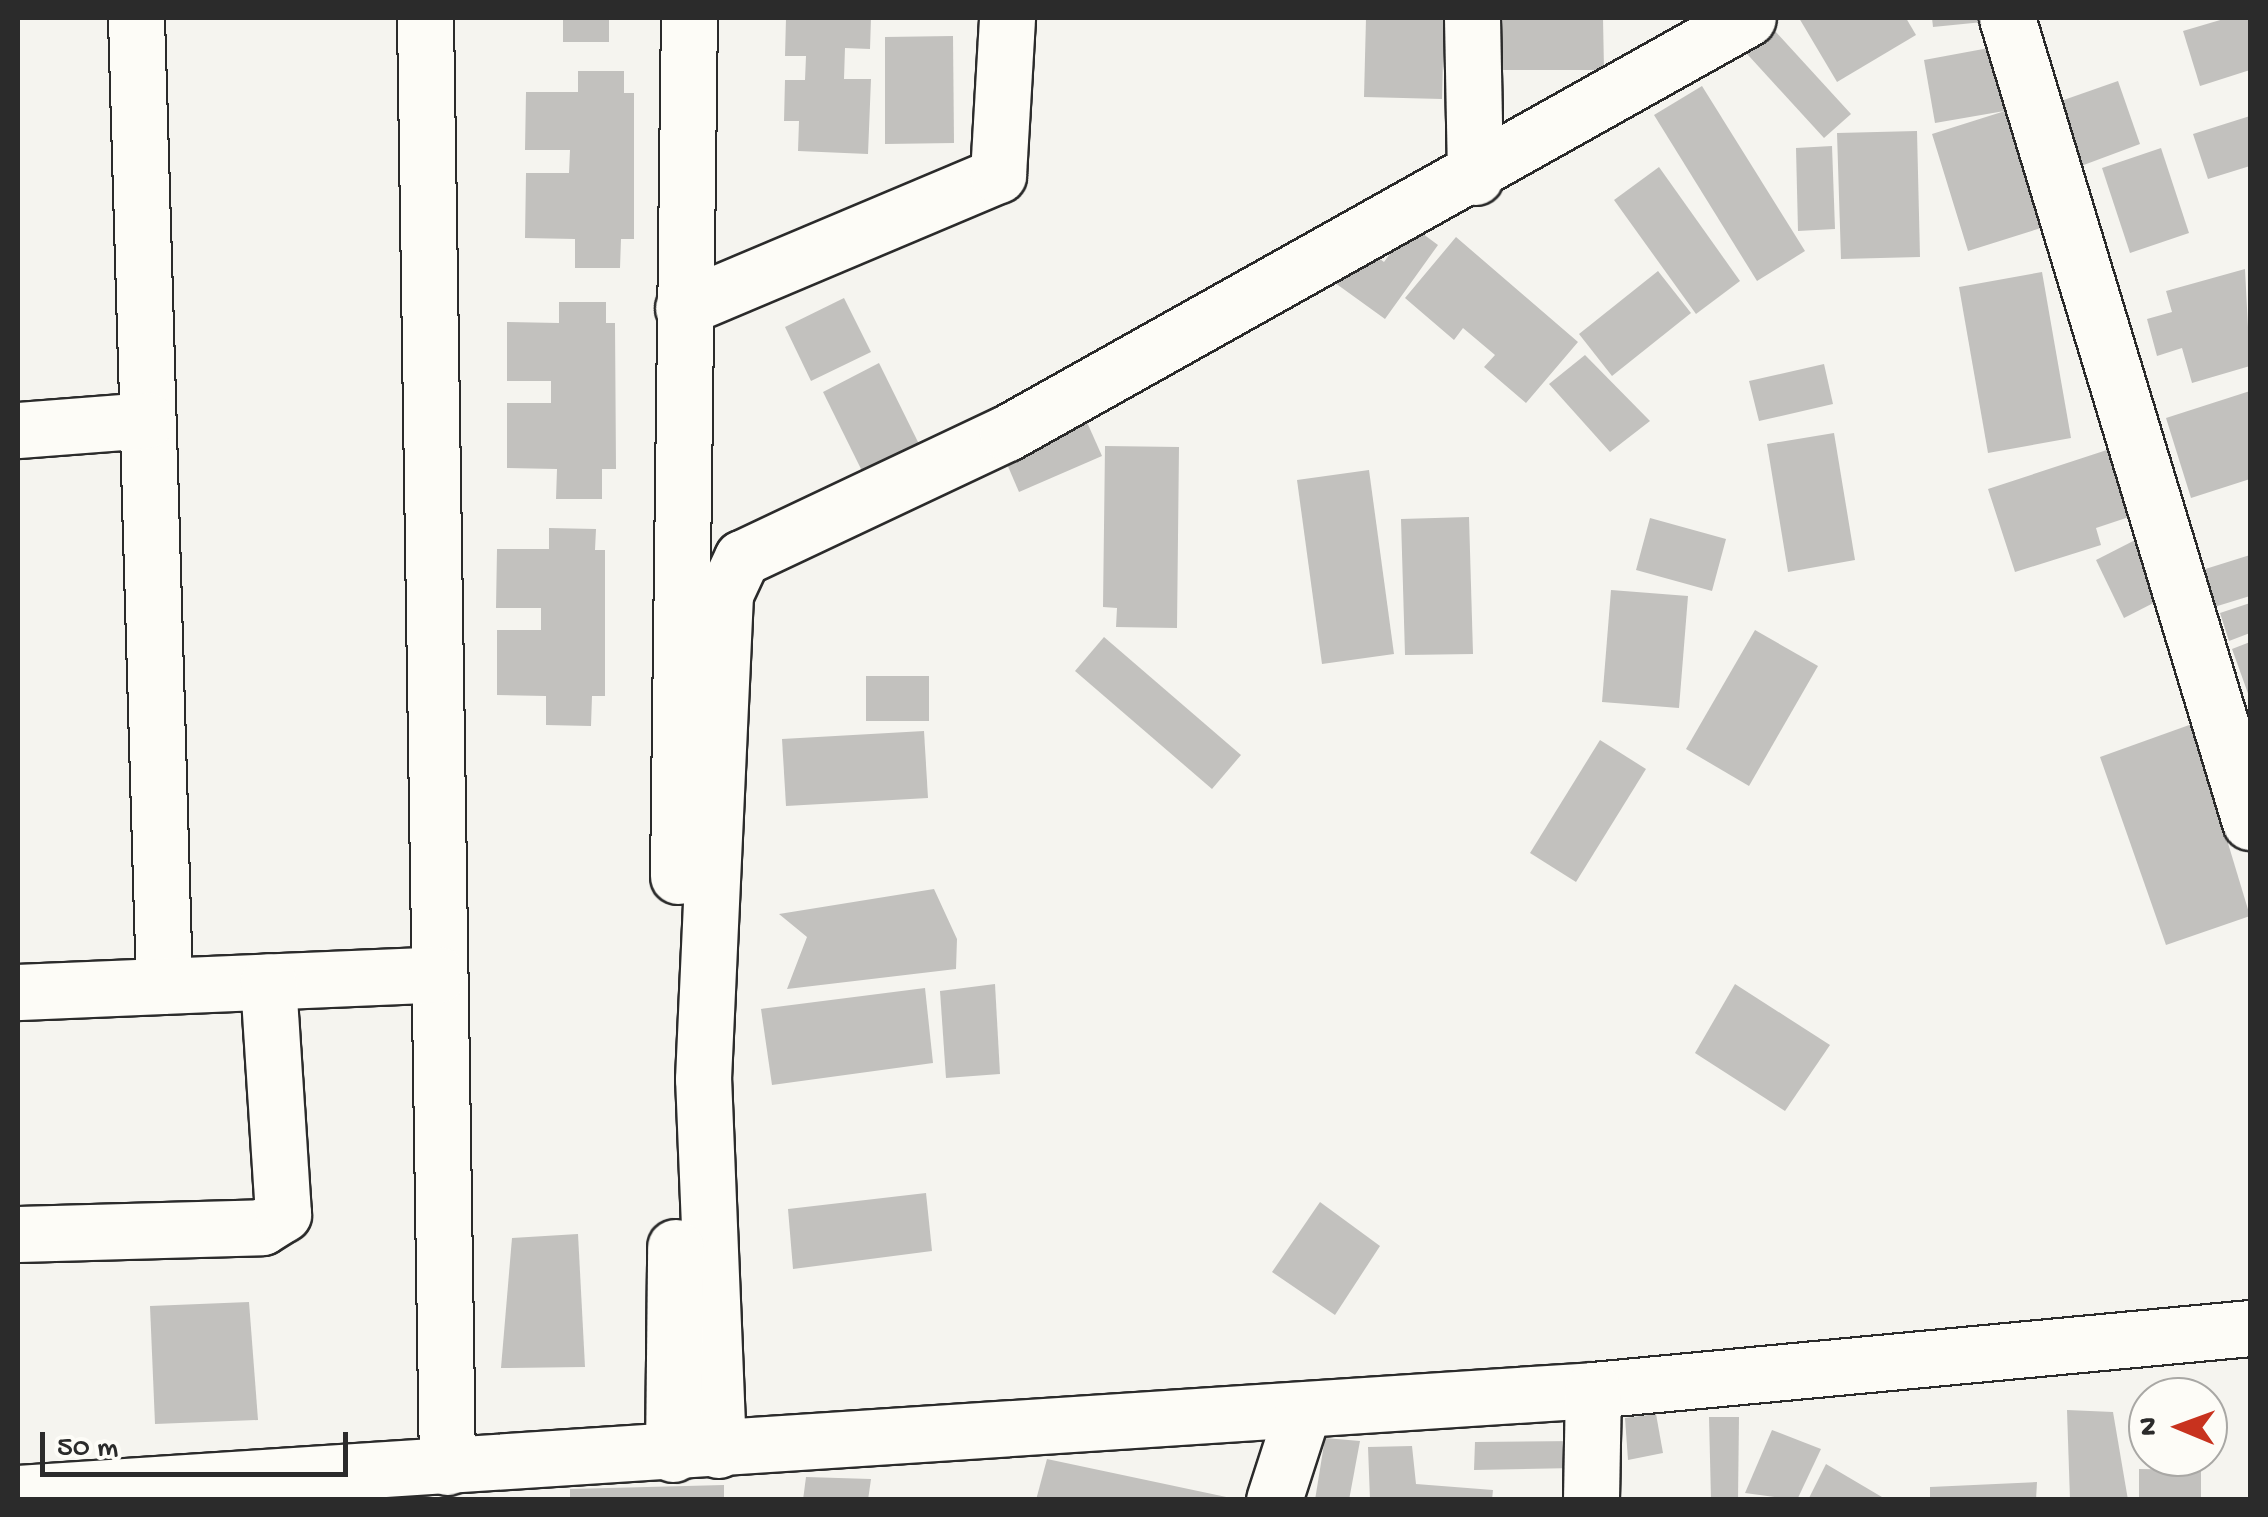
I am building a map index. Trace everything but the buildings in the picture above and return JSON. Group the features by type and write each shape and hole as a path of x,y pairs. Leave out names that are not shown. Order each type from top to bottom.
{"street":[{"path":"136,18 164,986"},
{"path":"425,18 447,1468"},
{"path":"689,18 684,308 695,1452"},
{"path":"684,308 998,175 1007,18"},
{"path":"1472,18 1476,177"},
{"path":"695,1452 703,1079 725,594 742,558 1007,433 1476,177 1592,100 1748,18"},
{"path":"2007,18 2250,822"},
{"path":"18,430 147,420"},
{"path":"18,992 439,974"},
{"path":"18,1234 262,1227 283,1214 268,981"},
{"path":"18,1493 695,1452 1593,1390 2250,1328"},
{"path":"1591,1500 1593,1390"},
{"path":"1274,1500 1303,1410"}]}
